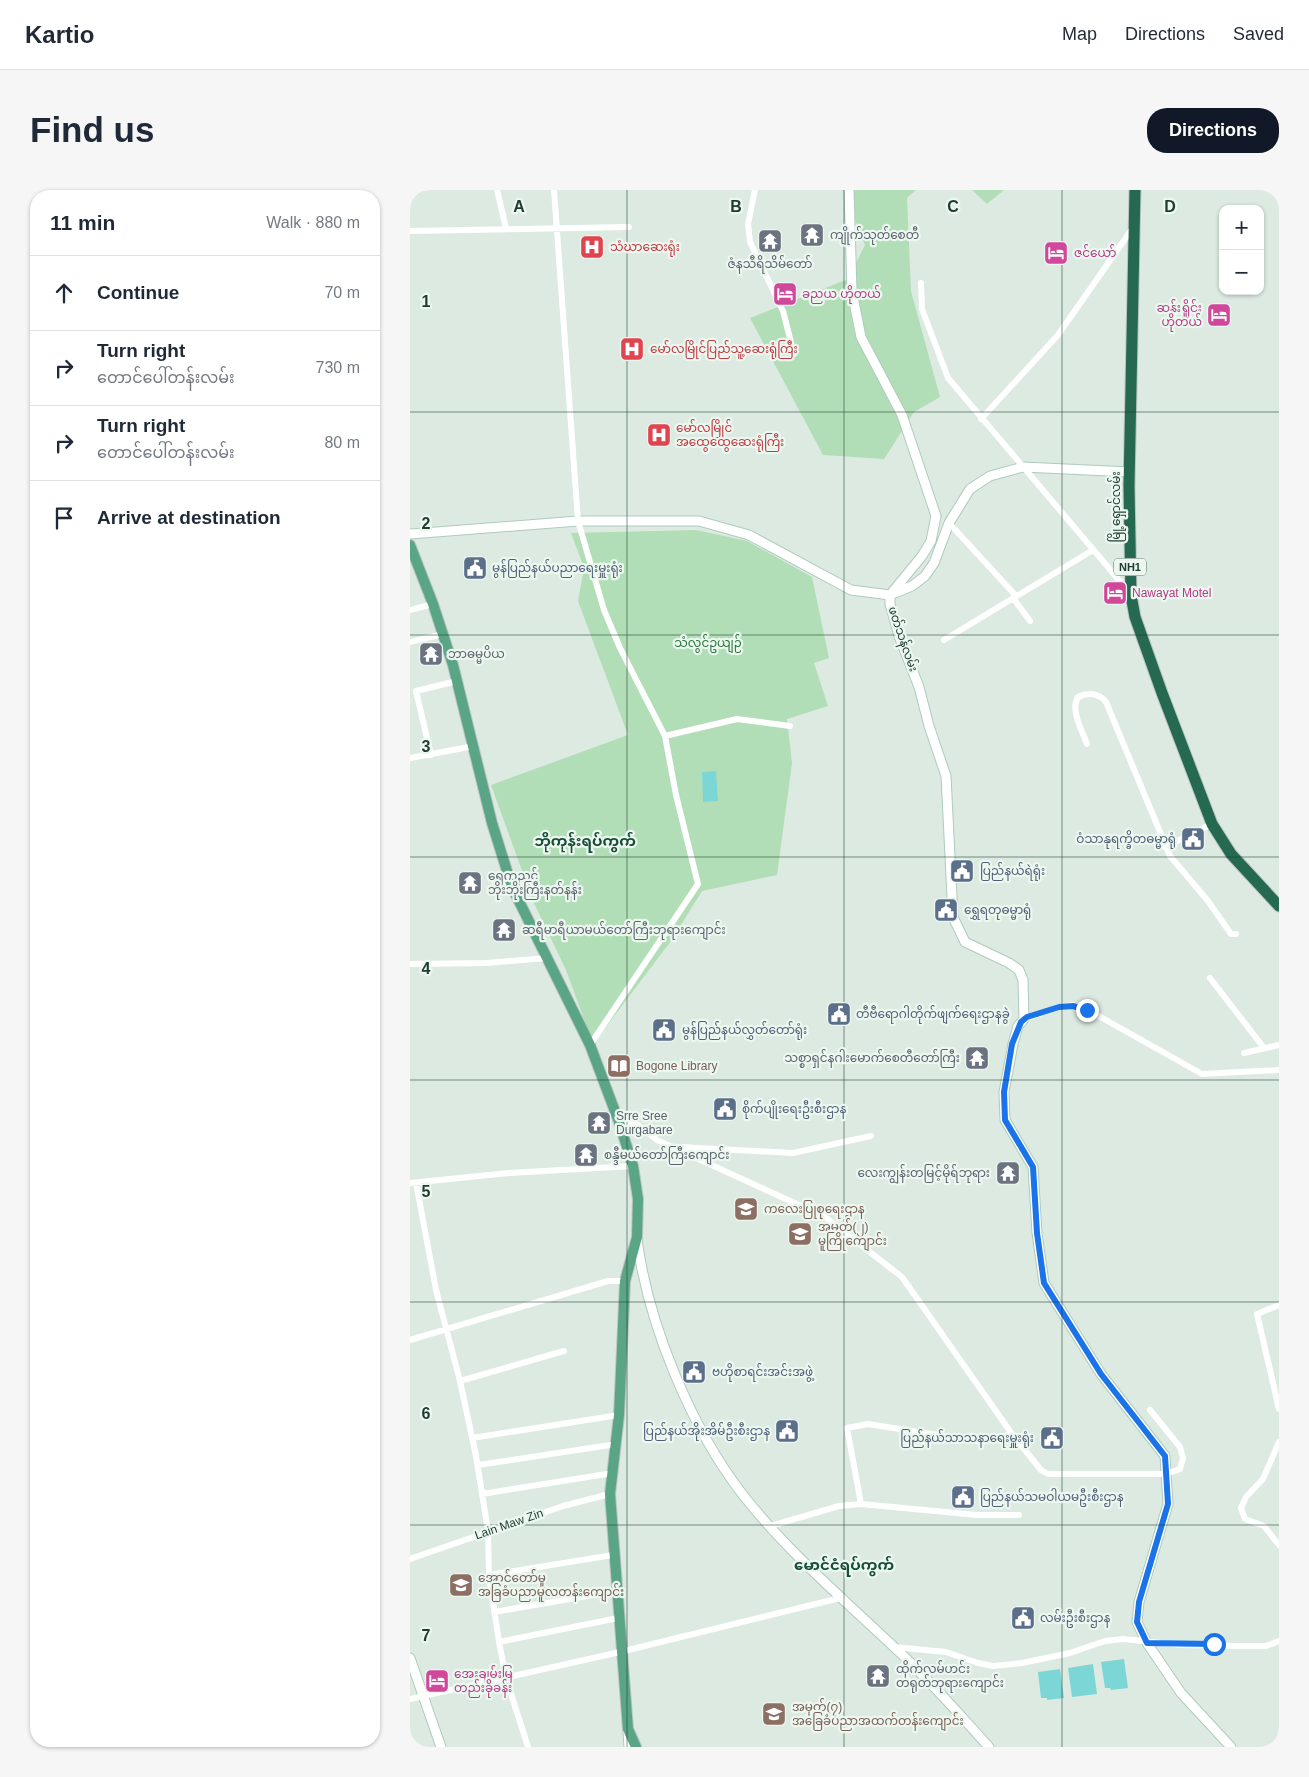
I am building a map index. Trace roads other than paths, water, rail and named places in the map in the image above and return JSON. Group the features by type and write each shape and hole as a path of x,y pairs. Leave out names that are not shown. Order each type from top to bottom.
{"highway":[{"name":"မြို့ရှောင်လမ်း","path":"1135,190 1133,228 1130,595 1135,617 1212,824 1231,854 1279,906"}],"main road":[{"path":"410,545 433,604 458,681 492,823 512,887 590,1046 619,1122 633,1166 638,1199 637,1237 625,1281 617,1444 610,1494 620,1652 628,1729 636,1747"}],"street":[{"path":"498,190 506,228"},
{"path":"554,190 578,521 604,610 620,648 665,736 676,795 698,884 590,1046"},
{"path":"755,190 748,224 750,242 783,311 794,354"},
{"name":"ဖတ်သန်လမ်း","path":"849,190 852,292 861,337 902,414 936,516 931,540 922,556 890,595 890,604 919,687 929,726 946,776 953,917 965,942 1009,963 1019,970 1023,980 1024,1019"},
{"path":"410,231 629,227"},
{"path":"981,419 1058,335 1133,228"},
{"path":"921,284 922,309 948,378 1130,595"},
{"path":"410,534 578,521 699,521 749,535 851,590 890,595 912,586 925,576 934,563 949,523 970,490 990,476 1023,467 1130,472"},
{"path":"949,523 1014,597 1030,621"},
{"path":"944,640 1093,550"},
{"path":"410,610 433,604"},
{"path":"410,642 443,634"},
{"path":"431,755 416,691 458,681"},
{"path":"1087,744 1077,717 1075,703 1078,697 1087,694 1100,696 1106,702 1165,847 1231,934 1236,934"},
{"path":"665,736 737,719 790,726"},
{"path":"410,758 474,746"},
{"path":"1165,847 1212,824"},
{"path":"410,964 487,963 548,958"},
{"path":"1210,978 1264,1048"},
{"path":"1231,1747 1181,1693 1147,1643 1137,1622 1139,1602 1168,1504 1165,1456 1101,1374 1044,1283 1037,1233 1033,1167 1005,1120 1004,1092 1012,1044 1018,1026 1024,1019 1059,1007 1073,1006 1095,1014 1202,1074 1279,1070"},
{"path":"1244,1053 1279,1045"},
{"path":"619,1122 638,1125 657,1140 825,1217 902,1277 1012,1434 1040,1470 1048,1474 1166,1474 1180,1469 1184,1458 1180,1447 1150,1410"},
{"path":"675,1147 793,1152 871,1136"},
{"path":"528,1747 506,1678 489,1575 488,1531 478,1465 413,1183 509,1173 633,1166"},
{"path":"637,1237 641,1270 662,1341 684,1393 723,1468 771,1526 840,1598 894,1647 990,1747"},
{"path":"410,1340 608,1281 625,1281"},
{"path":"1279,1305 1257,1314 1279,1409"},
{"path":"460,1381 564,1351"},
{"path":"472,1438 619,1415"},
{"path":"861,1504 847,1428 868,1424 981,1442 1012,1434"},
{"path":"1279,1442 1263,1479 1246,1497 1241,1508 1245,1519 1264,1526 1279,1545"},
{"path":"478,1465 617,1444"},
{"path":"482,1494 612,1473"},
{"name":"Lain Maw Zin","path":"410,1560 563,1506 610,1494"},
{"path":"771,1526 839,1506 861,1504 977,1515 1019,1515"},
{"path":"489,1575 613,1555"},
{"path":"494,1612 616,1591"},
{"path":"410,1699 620,1652 840,1598"},
{"path":"499,1642 618,1618"},
{"path":"894,1647 946,1652 993,1666 1022,1663 1060,1655 1105,1641 1124,1639 1147,1643 1266,1646 1279,1642"},
{"path":"410,1658 441,1747"},
{"path":"628,1729 629,1747"}],"water":[{"path":"716,771 718,801 703,802 702,772"},
{"path":"1124,1659 1128,1688 1111,1690 1110,1688 1105,1688 1101,1662"},
{"path":"1093,1664 1097,1694 1072,1697 1068,1668"},
{"path":"1060,1669 1064,1698 1047,1700 1047,1698 1041,1698 1038,1672"}],"place":[{"name":"ကျိုက်သုတ်စေတီ","path":"812,235"},
{"name":"ဇံနသီရိသိမ်တော်","path":"770,241"},
{"name":"သံဃာဆေးရုံး","path":"592,247"},
{"name":"ဇင်ယော်","path":"1056,253"},
{"name":"ခညယ ဟိုတယ်","path":"785,294"},
{"name":"ဆန်းရှိုင်း ဟိုတယ်","path":"1219,315"},
{"name":"မော်လမြိုင်ပြည်သူ့ဆေးရုံကြီး","path":"632,349"},
{"name":"မော်လမြိုင် အထွေထွေဆေးရုံကြီး","path":"659,435"},
{"name":"မွန်ပြည်နယ်ပညာရေးမှူးရုံး","path":"475,568"},
{"name":"Nawayat Motel","path":"1115,593"},
{"name":"ဘာဓမ္မပိယ","path":"431,654"},
{"name":"ဝံသာနုရက္ခိတဓမ္မာရုံ","path":"1193,839"},
{"name":"ပြည်နယ်ရဲရုံး","path":"962,871"},
{"name":"ရွှေကညင် ဘိုးဘိုးကြီးနတ်နန်း","path":"470,883"},
{"name":"ရွှေရတုဓမ္မာရုံ","path":"946,910"},
{"name":"ဆရီမာရီယာမယ်တော်ကြီးဘုရားကျောင်း","path":"504,930"},
{"name":"တီဗီရောဂါတိုက်ဖျက်ရေးဌာနခွဲ","path":"839,1014"},
{"name":"မွန်ပြည်နယ်လွှတ်တော်ရုံး","path":"664,1030"},
{"name":"သစ္စာရှင်နဂါးမောက်စေတီတော်ကြီး","path":"977,1058"},
{"name":"Bogone Library","path":"619,1066"},
{"name":"စိုက်ပျိုးရေးဦးစီးဌာန","path":"725,1109"},
{"name":"Srre Sree Durgabare","path":"599,1123"},
{"name":"စန္ဒီမယ်တော်ကြီးကျောင်း","path":"586,1155"},
{"name":"လေးကျွန်းတမြင့်မိုရ်ဘုရား","path":"1008,1173"},
{"name":"ကလေးပြုစုရေးဌာန","path":"746,1209"},
{"name":"အမှတ်(၂) မူကြိုကျောင်း","path":"800,1234"},
{"name":"ဗဟိုစာရင်းအင်းအဖွဲ့","path":"694,1372"},
{"name":"ပြည်နယ်အိုးအိမ်ဦးစီးဌာန","path":"787,1431"},
{"name":"ပြည်နယ်သာသနာရေးမှူးရုံး","path":"1052,1438"},
{"name":"ပြည်နယ်သမဝါယမဦးစီးဌာန","path":"963,1497"},
{"name":"အောင်တော်မူ အခြခံပညာမူလတန်းကျောင်း","path":"461,1585"},
{"name":"လမ်းဦးစီးဌာန","path":"1023,1618"},
{"name":"ထိုက်လမ်ဟင်း တရုတ်ဘုရားကျောင်း","path":"878,1676"},
{"name":"အေးချမ်းမြ တည်းခိုခန်း","path":"437,1681"},
{"name":"အမှတ်(၇) အခြေခံပညာအထက်တန်းကျောင်း","path":"774,1714"}],"district":[{"name":"ဘိုကုန်းရပ်ကွက်","path":"585,840"},
{"name":"မောင်ငံရပ်ကွက်","path":"844,1564"}],"park label":[{"name":"သံလွင်ဥယျဉ်","path":"708,643"}]}
